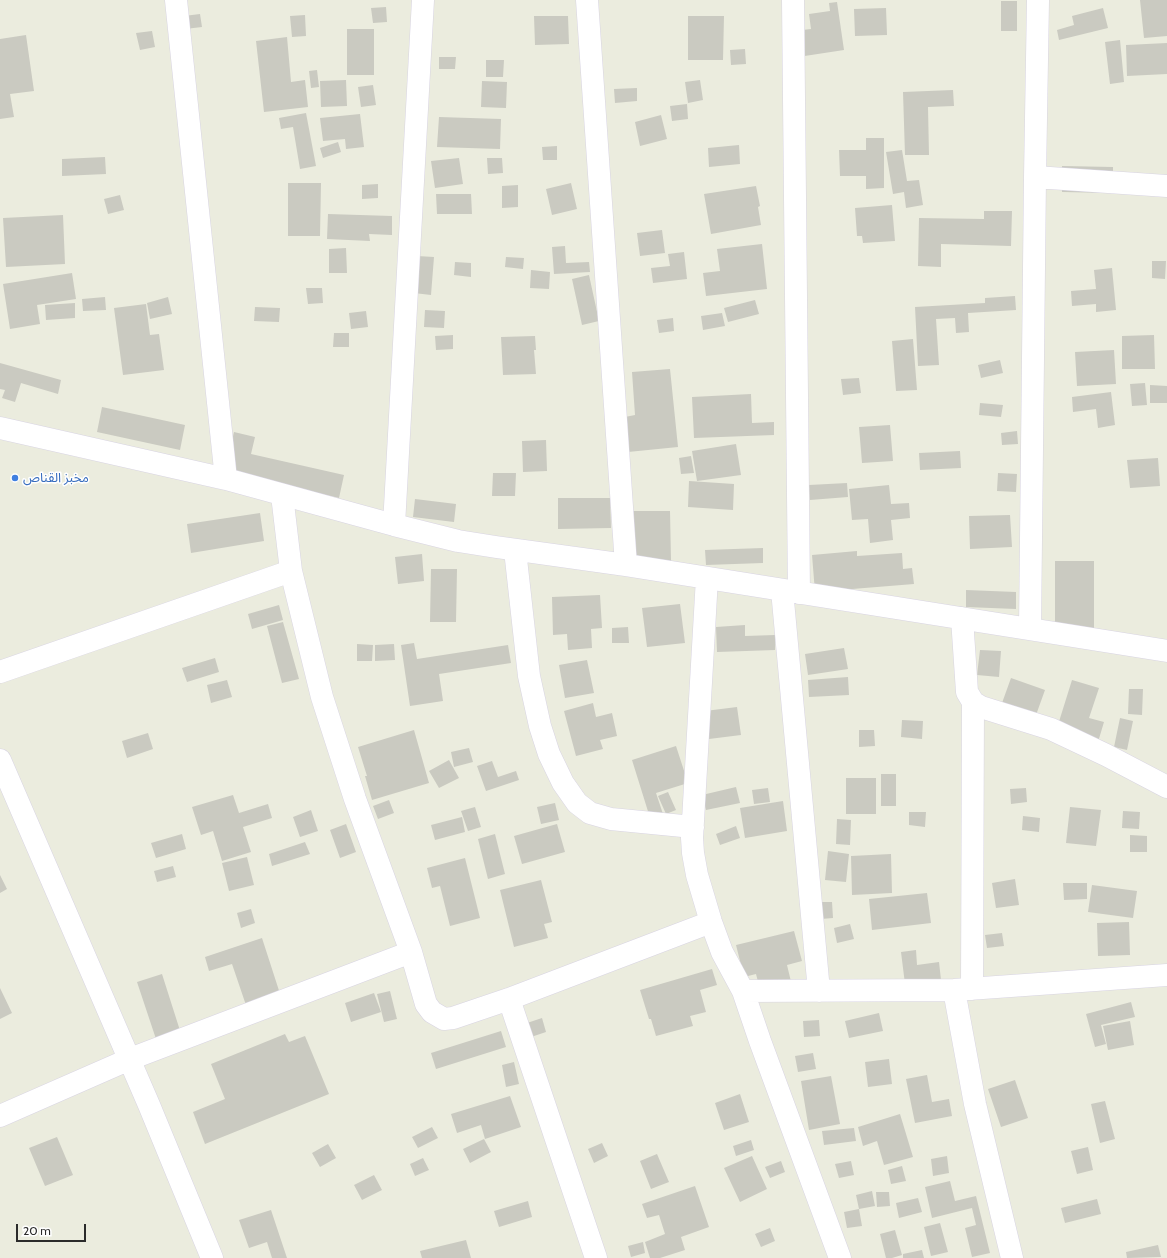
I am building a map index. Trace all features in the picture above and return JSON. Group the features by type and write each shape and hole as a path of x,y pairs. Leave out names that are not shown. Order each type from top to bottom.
{"street":[{"path":"176,0 226,480"},
{"path":"394,525 423,0"},
{"path":"587,0 626,565"},
{"path":"793,0 791,591 819,991"},
{"path":"1030,629 1038,0"},
{"path":"1035,177 1167,186"},
{"path":"0,428 226,480 458,541 626,565 1167,651"},
{"path":"282,495 291,571 322,697 355,800 411,952 426,1004 432,1012 444,1019 453,1018 509,999 710,922"},
{"path":"515,550 527,661 535,705 549,754 563,783 577,803 590,813 611,820 693,827"},
{"path":"0,672 291,571"},
{"path":"707,578 693,827 693,853 697,875 710,922 722,952 743,991 840,1258"},
{"path":"962,618 967,692 973,702 981,707 1050,729 1106,755 1167,788"},
{"path":"973,702 963,989 975,1104 1012,1258"},
{"path":"0,760 130,1059 212,1258"},
{"path":"0,1116 130,1059 411,952"},
{"path":"743,991 963,989 1167,975"},
{"path":"509,999 596,1258"}],"building":[{"path":"1140,0 1167,0 1167,36 1144,38"},
{"path":"1001,1 1017,1 1017,31 1001,31"},
{"path":"837,2 844,50 798,57 794,31 811,29 809,14 830,11 829,3"},
{"path":"386,7 387,22 373,23 371,8"},
{"path":"886,8 887,35 855,36 854,9"},
{"path":"1103,8 1108,28 1059,40 1057,30 1074,25 1072,16"},
{"path":"200,14 202,27 185,29 184,16"},
{"path":"305,15 306,36 292,37 290,16"},
{"path":"534,16 568,16 569,44 535,45"},
{"path":"688,16 724,16 723,60 688,60"},
{"path":"347,29 374,29 374,75 347,75"},
{"path":"152,31 155,47 140,50 136,33"},
{"path":"26,35 34,91 10,94 14,117 0,119 0,39"},
{"path":"287,37 291,82 305,80 308,107 264,112 256,41"},
{"path":"1120,40 1124,82 1110,84 1105,42"},
{"path":"1167,43 1167,74 1127,76 1126,45"},
{"path":"745,49 746,64 731,65 730,50"},
{"path":"439,57 456,57 455,69 439,69"},
{"path":"486,60 504,60 503,77 486,77"},
{"path":"317,70 319,87 311,88 309,71"},
{"path":"346,80 347,106 321,107 320,81"},
{"path":"700,80 703,100 688,103 685,82"},
{"path":"482,81 507,82 506,108 481,107"},
{"path":"373,85 376,105 361,107 358,87"},
{"path":"637,88 637,101 615,103 614,89"},
{"path":"953,90 954,106 928,107 929,155 905,155 903,92"},
{"path":"687,104 688,119 672,121 670,106"},
{"path":"306,113 316,166 300,169 293,127 281,129 279,118"},
{"path":"360,114 364,147 346,149 345,139 323,141 320,118"},
{"path":"661,115 667,139 640,146 635,122"},
{"path":"439,117 501,119 500,149 437,147"},
{"path":"866,138 884,138 884,188 866,189 866,176 840,176 839,150 866,150"},
{"path":"338,142 341,152 323,158 320,148"},
{"path":"739,145 740,164 709,167 708,148"},
{"path":"557,146 557,160 543,160 542,147"},
{"path":"902,150 907,181 919,180 923,205 906,208 904,192 893,194 886,152"},
{"path":"105,157 106,174 62,176 62,159"},
{"path":"459,158 463,184 435,188 431,161"},
{"path":"487,158 502,158 503,173 488,174"},
{"path":"1062,166 1113,167 1113,193 1062,192"},
{"path":"288,183 321,183 320,236 288,236"},
{"path":"571,183 577,209 552,215 546,189"},
{"path":"378,184 378,198 362,199 362,185"},
{"path":"518,185 518,207 502,208 502,186"},
{"path":"756,186 760,206 758,207 761,225 711,234 704,194"},
{"path":"436,194 471,194 472,214 437,214"},
{"path":"120,195 124,210 108,214 104,199"},
{"path":"892,205 895,241 863,243 862,236 857,236 855,208"},
{"path":"984,211 1012,211 1011,246 941,244 941,267 918,266 919,218 984,219"},
{"path":"328,214 392,216 392,235 369,234 370,241 327,239"},
{"path":"63,215 65,264 6,267 3,218"},
{"path":"662,230 665,253 640,256 637,233"},
{"path":"762,244 767,289 706,296 703,273 720,271 717,249"},
{"path":"565,246 566,263 589,262 590,272 554,274 552,247"},
{"path":"346,248 347,273 329,273 329,249"},
{"path":"684,252 687,279 653,283 651,268 670,266 668,254"},
{"path":"417,256 434,257 431,295 414,293"},
{"path":"506,257 524,258 523,269 505,267"},
{"path":"1152,261 1166,261 1165,279 1152,278"},
{"path":"455,262 471,263 471,277 454,275"},
{"path":"1112,268 1116,310 1096,312 1096,304 1072,306 1071,291 1096,289 1094,270"},
{"path":"531,270 550,272 549,289 530,288"},
{"path":"72,273 76,299 37,305 40,324 10,329 3,284"},
{"path":"589,275 599,321 582,325 572,279"},
{"path":"306,288 322,288 323,303 308,304"},
{"path":"1015,296 1016,310 968,313 969,332 956,333 955,318 936,319 939,365 918,366 915,307 985,303 985,298"},
{"path":"105,297 106,310 83,311 82,299"},
{"path":"168,297 172,314 150,319 147,303"},
{"path":"755,300 759,314 728,322 724,308"},
{"path":"75,303 75,318 46,320 45,305"},
{"path":"146,304 150,335 159,334 164,370 123,375 114,308"},
{"path":"255,307 280,308 279,322 254,321"},
{"path":"425,310 445,311 444,328 424,327"},
{"path":"366,311 368,327 351,329 349,313"},
{"path":"722,313 725,326 703,330 701,316"},
{"path":"673,318 674,331 659,333 657,320"},
{"path":"334,333 349,333 349,347 333,347"},
{"path":"453,335 453,349 436,350 435,336"},
{"path":"1154,335 1155,369 1122,369 1122,336"},
{"path":"535,336 536,350 534,350 536,374 503,375 501,337"},
{"path":"913,339 917,390 896,391 892,341"},
{"path":"1114,350 1116,384 1077,386 1075,352"},
{"path":"1000,360 1003,373 981,378 978,365"},
{"path":"0,363 61,380 58,394 21,383 15,402 2,398 5,390 0,389"},
{"path":"670,369 678,447 628,452 625,417 635,415 632,372"},
{"path":"859,378 861,393 843,395 841,379"},
{"path":"1145,383 1147,405 1132,406 1130,384"},
{"path":"1150,385 1167,386 1167,403 1150,403"},
{"path":"1111,392 1115,425 1098,428 1096,409 1073,412 1072,397"},
{"path":"751,394 752,423 774,422 774,435 694,438 692,397"},
{"path":"980,403 1003,405 1001,417 979,415"},
{"path":"102,407 185,425 180,450 97,432"},
{"path":"890,425 893,461 862,463 859,427"},
{"path":"1017,431 1018,444 1002,445 1001,433"},
{"path":"234,432 255,437 251,454 344,475 339,498 264,481 225,470"},
{"path":"546,440 547,471 523,472 522,441"},
{"path":"736,444 741,475 697,481 692,451"},
{"path":"960,451 961,468 920,470 919,453"},
{"path":"691,456 694,473 681,474 679,458"},
{"path":"1158,458 1160,486 1130,488 1127,460"},
{"path":"493,473 516,473 515,496 492,496"},
{"path":"998,473 1017,474 1016,492 997,491"},
{"path":"689,481 734,484 733,510 688,507"},
{"path":"847,483 848,497 810,500 809,485"},
{"path":"889,485 891,504 909,503 910,518 891,520 893,540 870,543 868,519 852,520 849,489"},
{"path":"558,498 610,498 611,528 558,529"},
{"path":"415,499 456,504 454,522 413,517"},
{"path":"629,511 670,511 671,561 630,562"},
{"path":"260,513 264,541 191,553 187,524"},
{"path":"1010,515 1012,547 970,549 969,516"},
{"path":"763,548 763,563 706,565 705,550"},
{"path":"857,551 857,556 902,553 903,569 912,568 914,584 815,592 812,555"},
{"path":"422,554 424,581 398,584 395,557"},
{"path":"1055,561 1094,561 1094,635 1055,635"},
{"path":"431,569 457,569 456,622 430,622"},
{"path":"966,590 1016,592 1016,609 966,607"},
{"path":"600,595 602,628 591,629 592,648 568,650 567,634 553,635 552,597"},
{"path":"680,604 685,643 647,647 642,608"},
{"path":"279,605 283,620 252,629 248,614"},
{"path":"283,622 299,679 282,683 267,626"},
{"path":"745,625 745,636 775,635 775,650 717,652 716,627"},
{"path":"628,627 629,643 612,643 612,628"},
{"path":"414,643 417,659 508,645 511,663 439,674 443,701 410,706 401,645"},
{"path":"357,644 373,645 372,661 357,661"},
{"path":"394,644 395,660 375,661 375,645"},
{"path":"844,648 848,669 808,675 805,654"},
{"path":"980,650 1001,651 999,677 977,675"},
{"path":"215,658 219,672 187,682 182,668"},
{"path":"587,660 594,693 565,698 559,665"},
{"path":"848,677 849,695 809,697 808,680"},
{"path":"1011,678 1045,690 1036,715 1002,703"},
{"path":"227,680 232,697 211,703 207,685"},
{"path":"1072,680 1099,688 1089,718 1104,722 1098,742 1057,728"},
{"path":"1129,689 1143,689 1142,715 1128,714"},
{"path":"593,703 596,717 612,713 617,736 600,740 603,749 576,756 564,711"},
{"path":"737,707 741,735 709,739 705,711"},
{"path":"1120,718 1133,721 1127,750 1114,747"},
{"path":"902,720 923,721 922,739 901,737"},
{"path":"414,730 429,783 372,800 365,776 367,776 358,747"},
{"path":"859,730 874,730 875,746 859,747"},
{"path":"148,733 153,749 127,758 122,741"},
{"path":"676,746 688,783 656,793 664,817 651,821 632,760"},
{"path":"469,748 473,762 454,767 451,752"},
{"path":"449,760 459,778 439,788 429,771"},
{"path":"492,761 498,777 516,771 519,780 486,791 477,766"},
{"path":"881,774 896,774 896,806 881,806"},
{"path":"846,778 876,778 876,814 846,814"},
{"path":"736,787 740,803 706,810 702,795"},
{"path":"768,788 770,802 754,804 752,790"},
{"path":"1026,788 1027,802 1011,804 1010,789"},
{"path":"668,792 676,810 666,814 658,796"},
{"path":"233,795 239,813 268,804 272,818 243,827 251,852 222,861 213,831 201,835 192,807"},
{"path":"389,800 394,813 378,819 373,806"},
{"path":"783,801 787,831 745,838 740,808"},
{"path":"555,803 559,820 541,824 537,807"},
{"path":"475,807 481,827 468,831 461,811"},
{"path":"1070,807 1101,810 1096,846 1066,843"},
{"path":"311,810 318,831 300,837 293,817"},
{"path":"1123,811 1140,812 1139,829 1122,828"},
{"path":"909,812 926,812 925,827 909,825"},
{"path":"1023,816 1040,818 1039,832 1022,830"},
{"path":"462,817 465,832 435,840 431,825"},
{"path":"837,819 851,820 850,845 836,844"},
{"path":"346,824 356,852 340,858 330,830"},
{"path":"557,824 565,852 522,864 514,836"},
{"path":"736,826 740,838 720,845 716,834"},
{"path":"182,834 186,849 156,858 151,843"},
{"path":"495,834 505,874 488,879 478,839"},
{"path":"1130,835 1147,836 1147,852 1130,852"},
{"path":"305,842 310,854 272,866 269,854"},
{"path":"828,851 849,854 846,882 825,880"},
{"path":"891,854 892,893 852,895 851,856"},
{"path":"247,857 254,885 229,891 222,863"},
{"path":"465,858 480,918 450,926 440,886 432,888 427,868"},
{"path":"173,866 176,877 157,882 154,871"},
{"path":"0,875 7,889 0,893"},
{"path":"1015,879 1019,905 996,908 992,883"},
{"path":"541,880 552,922 544,924 548,938 514,947 500,890"},
{"path":"1063,883 1087,883 1087,899 1064,900"},
{"path":"1092,885 1137,891 1133,918 1088,912"},
{"path":"927,893 931,923 872,930 869,899"},
{"path":"820,902 832,902 833,918 821,919"},
{"path":"251,909 255,923 241,928 237,913"},
{"path":"1129,922 1130,955 1098,956 1097,923"},
{"path":"850,924 854,939 837,943 834,928"},
{"path":"794,931 802,961 787,965 794,994 763,1001 756,974 744,977 736,945"},
{"path":"1002,933 1004,946 987,948 985,935"},
{"path":"262,938 283,1003 249,1014 232,964 209,971 205,957"},
{"path":"916,950 917,965 939,962 941,980 905,984 901,952"},
{"path":"712,969 717,985 700,990 706,1012 690,1016 693,1026 656,1036 640,990"},
{"path":"162,974 183,1040 159,1048 137,982"},
{"path":"0,988 12,1013 0,1019"},
{"path":"390,991 397,1019 384,1022 377,994"},
{"path":"374,993 381,1012 351,1022 345,1003"},
{"path":"1131,1002 1135,1017 1101,1025 1106,1044 1095,1047 1086,1014"},
{"path":"879,1013 883,1031 849,1038 845,1021"},
{"path":"542,1018 546,1032 528,1038 524,1024"},
{"path":"819,1020 820,1036 804,1037 803,1021"},
{"path":"1130,1021 1134,1045 1108,1050 1103,1026"},
{"path":"501,1031 506,1047 436,1069 431,1053"},
{"path":"285,1034 289,1042 305,1036 329,1094 205,1144 193,1112 225,1099 211,1064"},
{"path":"813,1053 816,1069 798,1072 795,1056"},
{"path":"889,1059 892,1084 868,1087 865,1062"},
{"path":"514,1062 519,1084 506,1087 502,1065"},
{"path":"927,1075 932,1102 949,1099 952,1116 915,1123 906,1079"},
{"path":"831,1076 840,1124 809,1130 801,1081"},
{"path":"1015,1080 1028,1118 1001,1127 988,1089"},
{"path":"740,1094 749,1122 724,1130 715,1103"},
{"path":"510,1096 521,1127 485,1139 481,1125 457,1133 451,1114"},
{"path":"1105,1101 1115,1139 1100,1143 1091,1104"},
{"path":"900,1114 913,1157 884,1165 877,1141 863,1146 858,1127"},
{"path":"432,1127 438,1138 418,1148 412,1137"},
{"path":"854,1128 856,1141 824,1145 822,1131"},
{"path":"57,1137 73,1175 45,1186 29,1148"},
{"path":"484,1139 491,1152 470,1163 463,1149"},
{"path":"751,1140 754,1150 736,1156 733,1146"},
{"path":"602,1143 608,1156 594,1163 588,1149"},
{"path":"328,1144 336,1158 320,1167 312,1153"},
{"path":"1088,1147 1093,1170 1077,1174 1071,1151"},
{"path":"657,1154 669,1182 651,1189 640,1161"},
{"path":"752,1156 767,1189 740,1202 724,1168"},
{"path":"947,1156 949,1173 933,1176 931,1159"},
{"path":"423,1158 429,1170 415,1176 410,1164"},
{"path":"781,1161 785,1172 770,1178 765,1167"},
{"path":"851,1161 854,1175 839,1178 835,1164"},
{"path":"902,1166 906,1181 891,1184 888,1170"},
{"path":"374,1175 382,1190 362,1200 354,1185"},
{"path":"950,1181 955,1201 976,1196 990,1253 972,1257 965,1228 976,1225 972,1208 932,1218 925,1187"},
{"path":"695,1186 709,1227 681,1237 685,1250 660,1258 650,1258 645,1242 665,1234 659,1215 647,1218 642,1204"},
{"path":"872,1191 875,1206 859,1209 856,1195"},
{"path":"876,1192 889,1192 890,1206 877,1207"},
{"path":"918,1198 922,1212 899,1218 896,1203"},
{"path":"1097,1199 1101,1214 1065,1223 1061,1208"},
{"path":"528,1201 532,1217 499,1227 494,1211"},
{"path":"859,1209 862,1226 847,1228 844,1212"},
{"path":"271,1210 287,1258 272,1258 267,1242 249,1248 239,1220"},
{"path":"940,1223 948,1252 931,1256 924,1227"},
{"path":"770,1228 775,1241 761,1247 755,1234"},
{"path":"895,1230 902,1255 886,1258 880,1234"},
{"path":"466,1240 471,1258 422,1258 420,1251"},
{"path":"643,1242 645,1253 631,1257 628,1246"},
{"path":"1158,1245 1161,1257 1127,1258 1126,1252"},
{"path":"922,1250 924,1258 903,1258 903,1254"}],"place":[{"name":"مخبز القناص","path":"15,478"}]}
